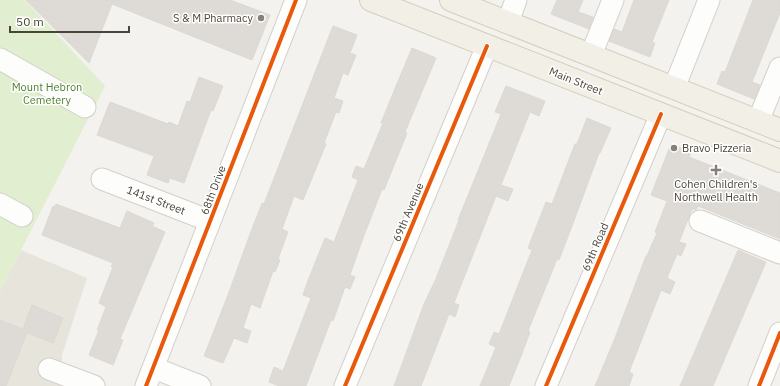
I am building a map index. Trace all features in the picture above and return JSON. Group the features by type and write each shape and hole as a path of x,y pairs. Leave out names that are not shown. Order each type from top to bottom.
{"main road":[{"name":"Main Street","path":"371,0 780,161"},
{"path":"451,0 780,130"}],"street":[{"name":"68th Drive","path":"150,377 296,0"},
{"path":"508,22 516,0"},
{"path":"591,55 613,0"},
{"path":"674,88 709,0"},
{"name":"69th Avenue","path":"345,386 488,46"},
{"path":"0,59 84,107"},
{"path":"758,121 780,68"},
{"name":"69th Road","path":"546,386 661,114"},
{"name":"141st Street","path":"102,179 210,221"},
{"path":"0,204 22,216"},
{"path":"700,221 780,253"},
{"path":"759,386 780,333"},
{"path":"49,369 94,386"},
{"path":"150,377 200,386"}],"shaded area":[{"path":"21,250 87,278 62,355 61,386 0,386 0,291"}],"green space":[{"name":"Mount Hebron Cemetery","path":"0,0 25,0 105,86 0,291"}],"building":[{"path":"26,0 230,0 270,15 252,60 112,4 89,63"},
{"path":"557,0 583,0 578,12 593,17 589,29 551,14"},
{"path":"634,0 669,0 652,42 655,43 650,57 609,41 614,29 622,32"},
{"path":"753,0 780,0 780,13 752,82 760,85 754,99 717,84 722,71 725,72"},
{"path":"333,26 357,35 350,53 356,55 348,75 343,73 334,98 343,101 339,113 336,112 324,143 326,144 303,200 294,196 282,229 288,232 278,259 280,260 275,272 273,271 260,308 251,304 243,328 251,331 247,343 234,338 223,363 204,356 262,203 264,204"},
{"path":"412,48 436,58 405,132 407,133 384,190 382,189 363,238 350,275 355,277 350,289 345,287 333,321 331,320 306,386 279,386 269,382 274,367 283,371 311,298 303,295 307,283 325,238 334,242 358,180 352,177 356,166 364,169"},
{"path":"199,77 223,86 213,111 211,110 184,183 170,178 168,183 147,175 154,156 97,135 110,102 168,124 169,122 178,126 187,101 190,102"},
{"path":"506,86 545,101 539,116 530,112 501,185 513,189 508,201 496,196 454,303 459,305 455,317 449,314 421,386 394,386 424,304 435,281 501,114 495,112"},
{"path":"587,118 611,128 599,153 559,260 557,259 528,331 530,332 521,356 509,386 480,386 496,347 489,344 494,332 499,334 532,250 528,248 546,202 552,204 575,144 577,144"},
{"path":"671,144 691,152 689,157 780,193 780,239 698,206 696,210 692,209 679,242 686,244 681,256 677,254 667,278 675,282 670,294 661,290 629,372 633,374 629,386 595,386 646,256 657,233 655,232 667,201 651,195"},
{"path":"56,204 120,228 127,211 154,223 152,226 165,232 120,339 123,340 113,365 89,355 106,307 99,303 113,267 111,267 113,263 42,235 53,206 55,207"},
{"path":"738,250 766,262 713,386 680,386"},
{"path":"32,305 63,318 53,343 27,333 6,386 0,386 0,320 23,329"}],"cycle path":[{"path":"146,386 296,0"},
{"path":"345,386 487,46"},
{"path":"546,386 661,114"},
{"path":"759,386 780,333"}],"place":[{"name":"S & M Pharmacy","path":"261,18"},
{"name":"Bravo Pizzeria","path":"674,148"},
{"name":"Cohen Children's Northwell Health","path":"716,170"}]}
